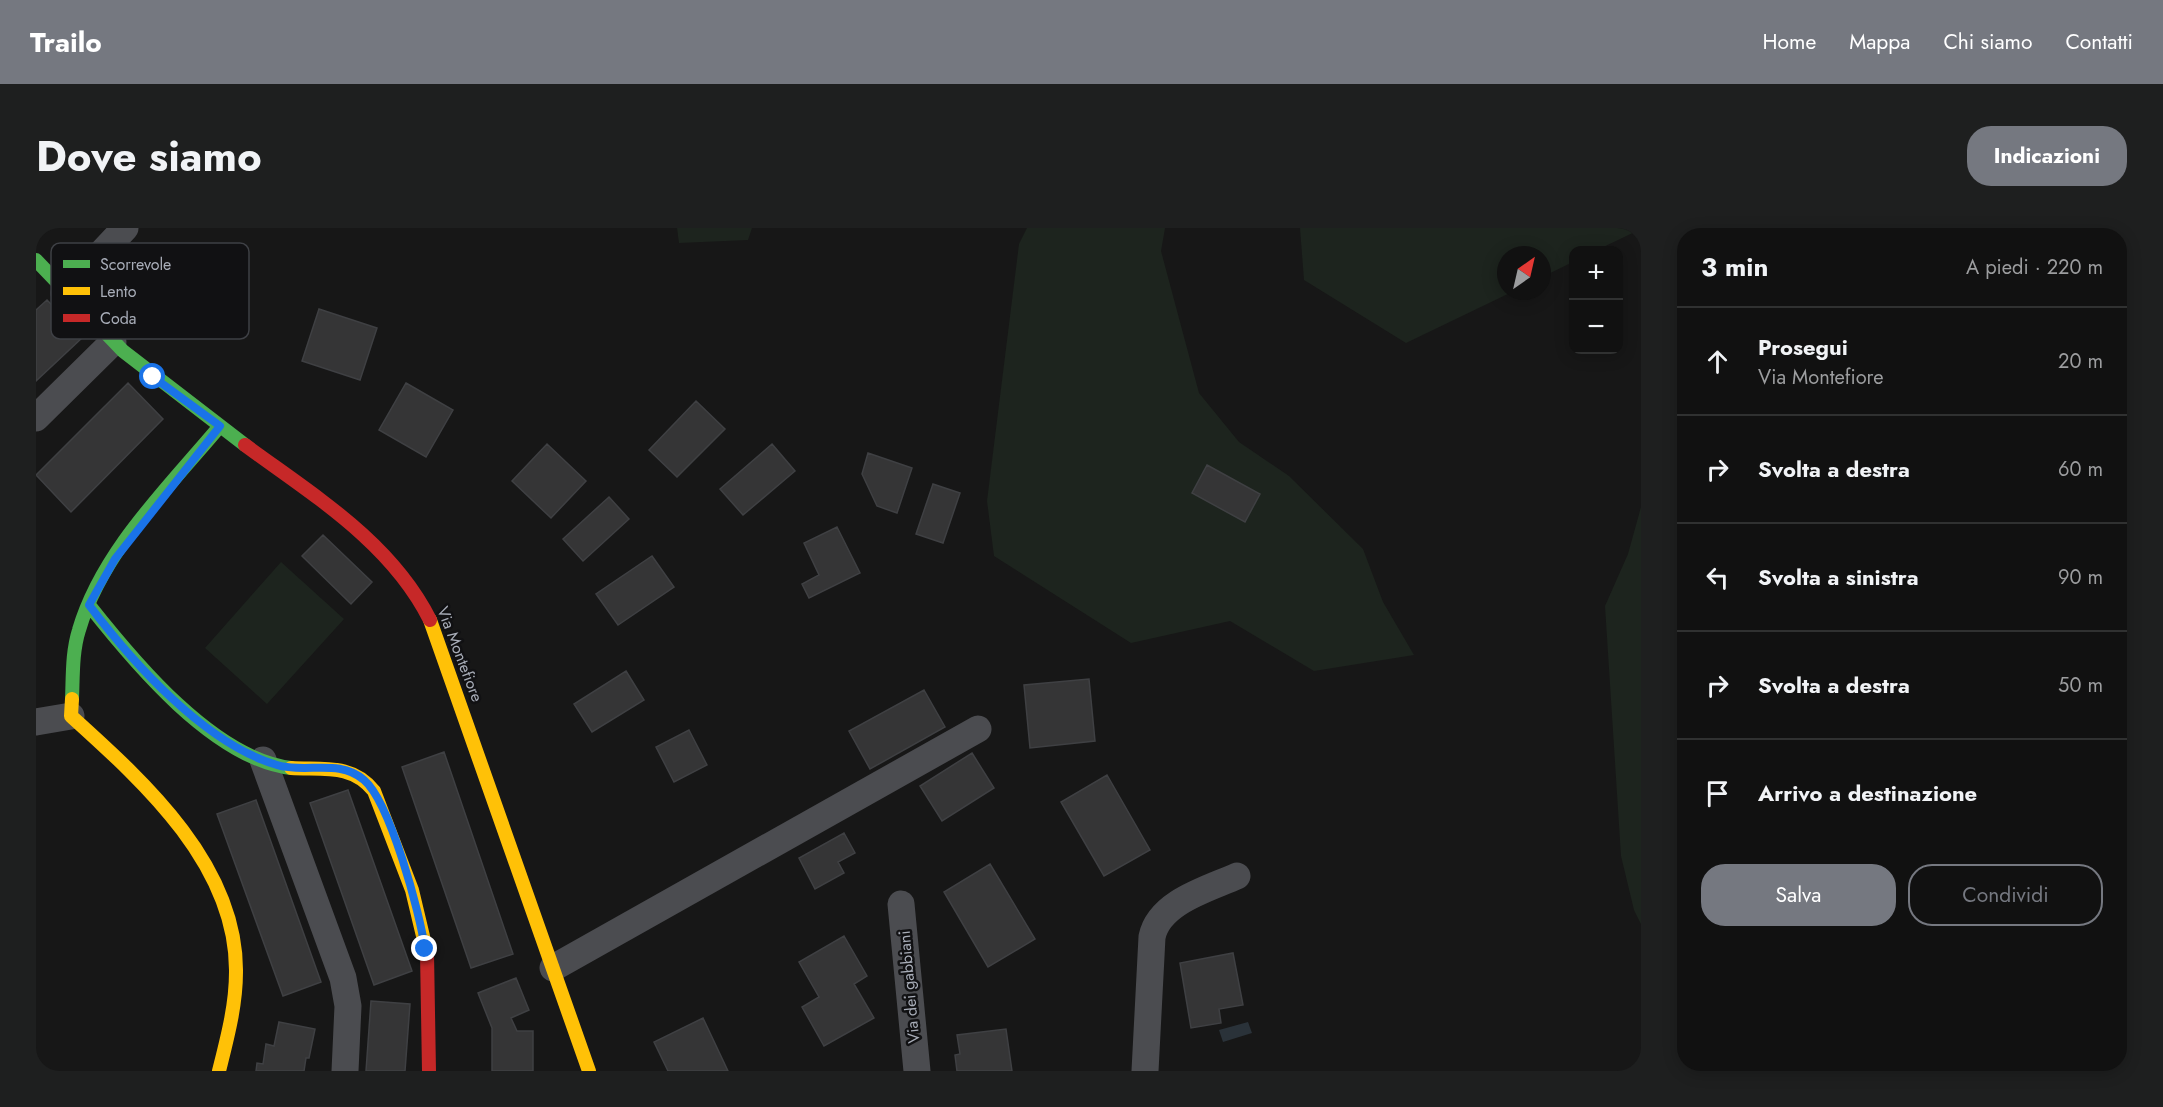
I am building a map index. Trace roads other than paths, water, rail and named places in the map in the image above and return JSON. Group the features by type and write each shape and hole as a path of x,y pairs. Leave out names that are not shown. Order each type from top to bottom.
{"street":[{"path":"111,243 125,228"},
{"name":"Via Montefiore","path":"36,260 51,278"},
{"name":"Via Montefiore","path":"111,339 153,377 361,531 393,563 416,592 437,634 589,1071"},
{"path":"36,418 114,342"},
{"path":"71,716 77,640 89,605 115,559 220,426"},
{"path":"89,605 114,636 185,710 216,734 263,760 289,768 324,767 347,771 366,781 375,793 398,852 422,926 428,970 429,1071"},
{"path":"36,722 71,716"},
{"path":"71,716 159,800 191,843 215,888 232,933 236,966 219,1071"},
{"path":"553,968 978,729"},
{"path":"263,760 343,978 348,1006 345,1071"},
{"path":"1145,1071 1152,937 1156,924 1164,914 1179,904 1237,876"},
{"name":"Via dei gabbiani","path":"902,903 917,1071"}]}
